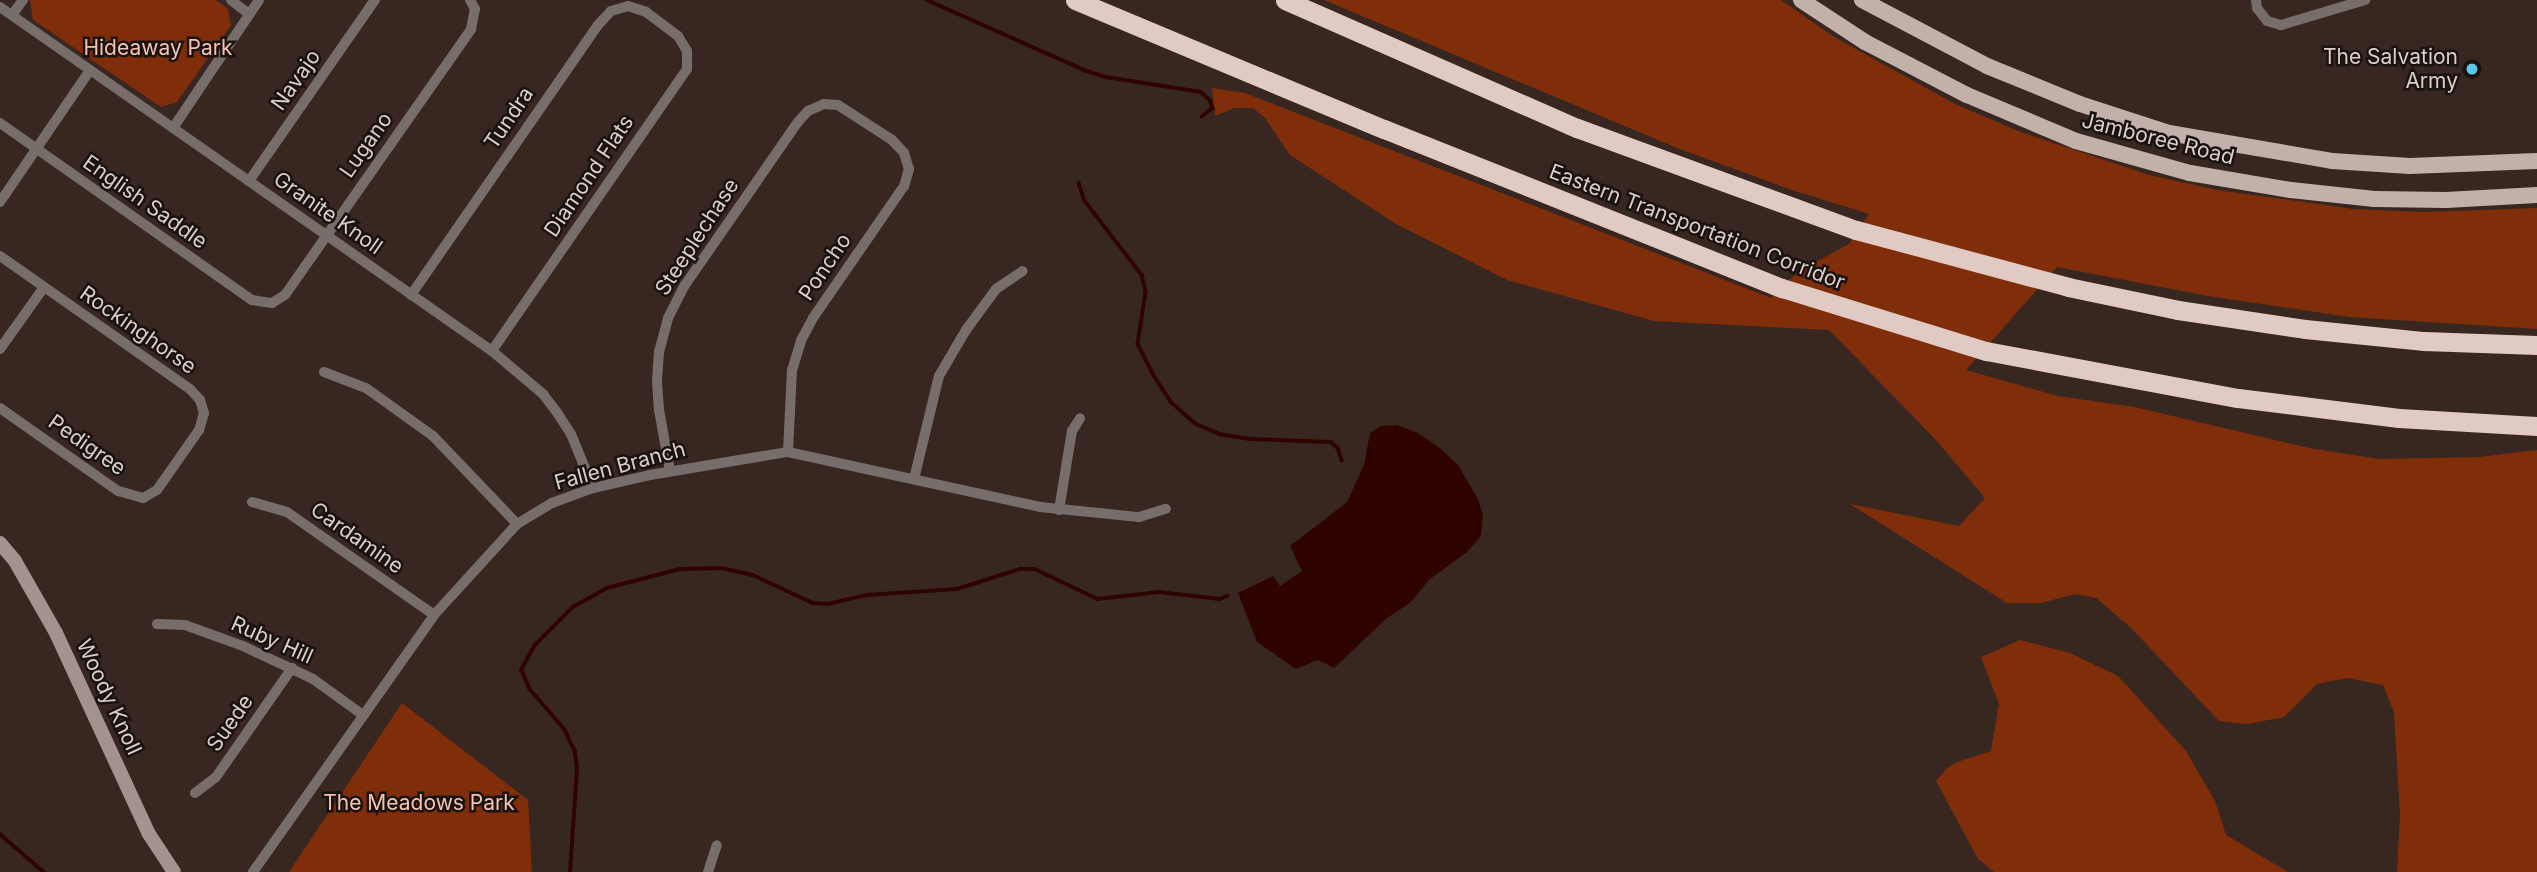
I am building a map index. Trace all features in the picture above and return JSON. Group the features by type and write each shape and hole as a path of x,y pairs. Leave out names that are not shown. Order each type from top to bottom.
{"highway":[{"name":"Eastern Transportation Corridor","path":"1075,0 1384,129 1782,288 1986,351 2238,398 2399,418 2537,425"},
{"path":"1285,0 1577,128 1856,230 2068,288 2178,310 2305,329 2424,341 2537,345"}],"main road":[{"name":"Jamboree Road","path":"1801,0 1866,42 1967,95 2076,141 2190,173 2291,190 2375,199 2446,200 2537,195"},
{"name":"Jamboree Road","path":"1863,0 1987,66 2080,104 2169,133 2332,161 2410,166 2537,161"}],"street":[{"path":"12,15 23,0"},
{"path":"231,0 249,13"},
{"path":"173,128 259,0"},
{"name":"Navajo","path":"249,181 375,0"},
{"name":"Lugano","path":"272,303 285,295 471,29 475,9 470,0"},
{"path":"2256,0 2257,8 2267,21 2281,25 2365,0"},
{"name":"Tundra","path":"411,295 570,63 611,10 628,6 646,12 661,24"},
{"name":"Granite Knoll","path":"0,7 492,351 543,394 556,411 571,434 593,488"},
{"name":"Diamond Flats","path":"492,351 687,69 687,51 678,36 661,24"},
{"path":"0,202 90,70"},
{"name":"Steeplechase","path":"670,471 659,410 659,352 668,318 685,285 808,111 824,104 838,105 873,127"},
{"name":"English Saddle","path":"0,123 252,300 272,303"},
{"name":"Poncho","path":"788,452 792,369 801,341 813,318 904,186 909,169 904,153 873,127"},
{"name":"Rockinghorse","path":"0,256 190,389 200,400 205,413 199,430 181,456"},
{"path":"914,479 939,376 966,330 996,289 1023,271"},
{"path":"0,349 44,287"},
{"path":"324,372 366,388 433,436 517,524"},
{"name":"Pedigree","path":"0,408 130,496 143,498 157,490 181,456"},
{"path":"1059,510 1069,442 1080,418"},
{"name":"Fallen Branch","path":"253,872 434,615 517,524 552,503 593,488 670,471 788,452 1059,510 1139,517 1166,509"},
{"name":"Cardamine","path":"252,502 287,512 434,615"},
{"name":"Woody Knoll","path":"0,543 15,561 56,633 149,834 174,872"},
{"name":"Ruby Hill","path":"157,624 186,625 292,668 362,715"},
{"name":"Suede","path":"195,793 216,777 292,668"},
{"path":"708,872 717,845"}],"green space":[{"name":"Hideaway Park","path":"30,0 216,0 228,9 231,25 177,102 161,107 33,20"},
{"path":"1324,0 1781,0 1834,37 1955,104 2018,131 2149,175 2217,190 2354,209 2423,212 2537,208 2537,329 2349,317 2208,296 2057,267 1966,370 2058,396 2134,407 2309,448 2379,459 2479,457 2537,450 2537,872 2397,872 2400,815 2394,712 2383,685 2347,678 2317,684 2284,717 2247,724 2219,721 2131,628 2096,598 2075,594 2041,603 2007,603 1850,504 1959,526 1985,498 1935,439 1829,330 1654,321 1507,280 1396,224 1290,155 1264,117 1253,108 1234,108 1215,116 1212,88 1245,93 1771,298 1799,271 1849,244 1869,214 1792,190 1677,148"},
{"path":"2020,640 2070,653 2118,676 2186,751 2215,801 2226,835 2288,872 1994,872 1978,859 1936,781 1946,769 1957,762 1991,751 1999,704 1981,657"},
{"name":"The Meadows Park","path":"402,703 528,800 532,872 289,872"}],"shaded area":[{"path":"1397,425 1418,433 1458,465 1478,499 1483,515 1481,536 1467,552 1430,579 1410,603 1387,618 1334,668 1318,660 1296,669 1257,642 1238,593 1273,576 1280,586 1302,571 1290,546 1347,502 1364,465 1370,433 1381,426"}],"waterway":[{"path":"927,0 1084,70 1106,77 1201,92 1210,100 1213,108 1202,117"},
{"path":"1079,183 1085,201 1142,275 1146,293 1138,344 1171,402 1196,424 1219,434 1249,439 1331,442 1338,448 1342,460"},
{"path":"570,872 577,769 575,752 564,729 530,690 521,670 535,645 573,607 607,588 680,569 722,568 753,575 813,603 828,604 867,595 957,589 1020,569 1035,569 1098,599 1159,592 1220,599 1227,596"},
{"path":"0,834 44,872"}],"place":[{"name":"The Salvation Army","path":"2472,69"}]}
